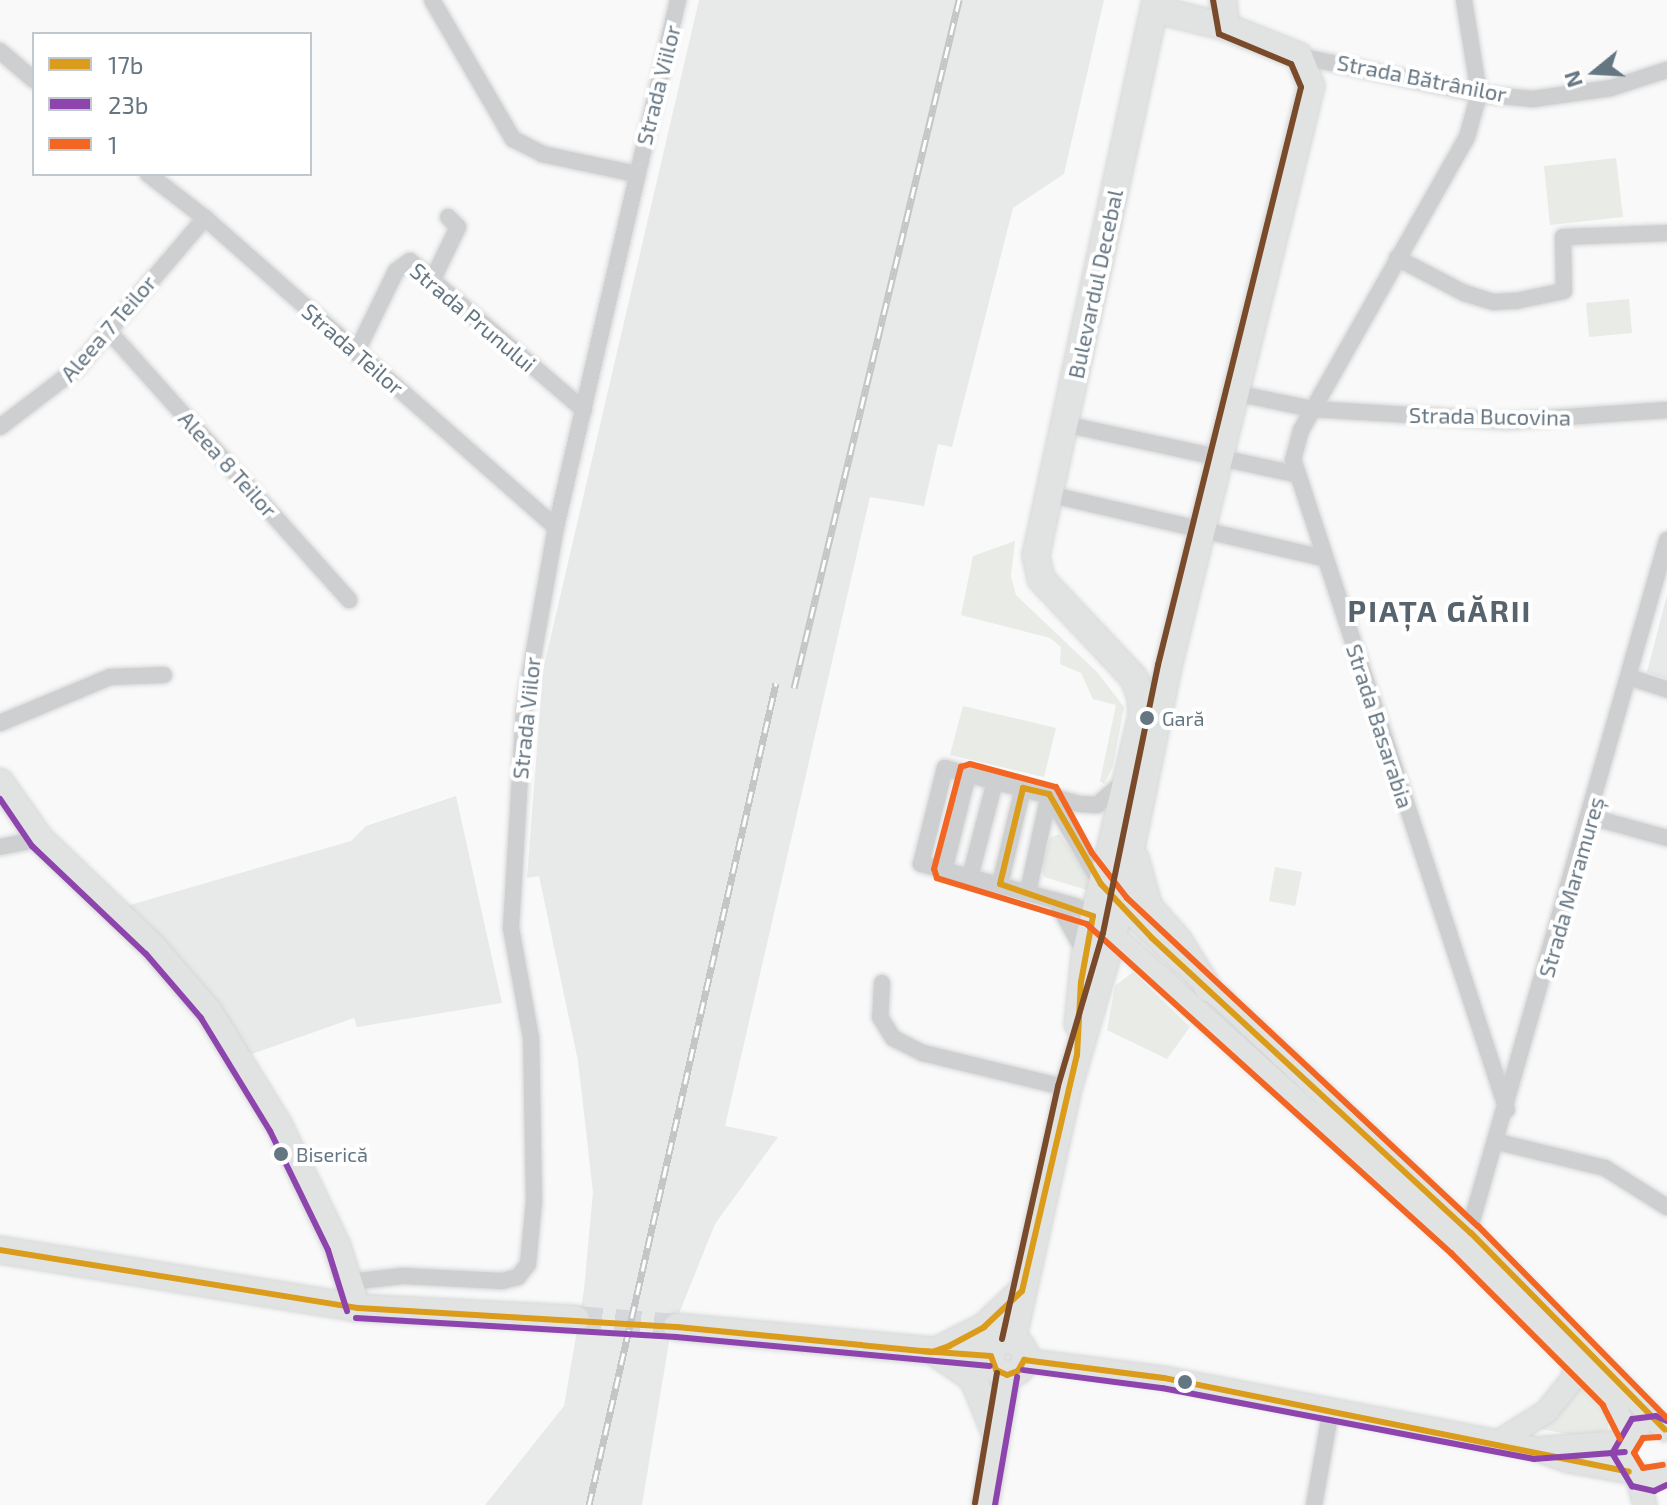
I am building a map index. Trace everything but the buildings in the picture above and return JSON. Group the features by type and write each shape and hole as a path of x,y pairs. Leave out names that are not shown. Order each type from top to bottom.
{"main road":[{"path":"1223,0 1226,27"},
{"name":"Strada Bătrânilor","path":"1155,5 1226,27 1299,56"},
{"name":"Bulevardul Decebal","path":"1134,678 1056,597 1037,569 1048,494 1155,5"},
{"path":"985,1505 1022,1291 1068,1088 1113,935 1168,667 1311,86 1299,56"},
{"path":"1077,1055 1085,955 1142,715 1134,678 1168,667"},
{"path":"0,782 40,839 153,947 209,1012 279,1126 337,1246 357,1308"},
{"path":"1133,838 1144,896 1208,988"},
{"path":"0,1250 357,1308 576,1319"},
{"path":"932,1352 984,1327 1022,1291"},
{"path":"677,1327 1009,1358"},
{"path":"932,1352 973,1378 996,1437"}],"street":[{"path":"432,0 513,139 542,154 636,174"},
{"name":"Strada Viilor","path":"349,1282 403,1276 502,1281 518,1277 528,1264 534,1202 531,1038 511,928 524,708 556,527 678,0"},
{"name":"Strada Basarabia","path":"1464,0 1479,94 1467,137 1312,409 1296,446 1296,474 1507,1110"},
{"path":"0,51 32,78"},
{"name":"Strada Bătrânilor","path":"1299,56 1479,94 1574,96 1667,70"},
{"name":"Strada Teilor","path":"151,176 205,218 556,527"},
{"path":"432,281 458,227 448,217"},
{"name":"Aleea 7 Teilor","path":"0,427 57,387 205,218"},
{"path":"1397,258 1464,293 1494,302 1516,301 1564,291 1563,237 1667,233"},
{"name":"Strada Prunului","path":"356,353 402,264 410,261 584,410"},
{"name":"Aleea 8 Teilor","path":"106,328 349,600"},
{"name":"Strada Bucovina","path":"1235,393 1312,409 1508,421 1667,410"},
{"path":"1064,424 1296,474"},
{"path":"1048,494 1324,558"},
{"name":"Strada Maramureș","path":"1465,1240 1498,1142 1667,540"},
{"path":"0,723 110,677 164,675"},
{"path":"1629,677 1667,689"},
{"path":"1127,777 1097,805 945,768 921,864 1028,892 1093,916 1465,1240 1611,1399 1626,1438 1651,1478 1645,1505"},
{"path":"944,871 968,774"},
{"path":"970,877 995,781"},
{"path":"1000,884 1023,788"},
{"path":"1049,794 1101,884 1120,905 1666,1431"},
{"path":"1028,892 1049,794"},
{"path":"1591,817 1667,838"},
{"path":"0,847 40,839"},
{"path":"1056,901 1085,955"},
{"path":"882,983 880,1017 893,1038 923,1053 1068,1088"},
{"path":"1498,1142 1605,1168 1667,1207"},
{"path":"1009,1358 1164,1378 1535,1449 1568,1461 1651,1478"},
{"path":"1498,1442 1546,1412 1572,1380 1577,1364"},
{"path":"1314,1505 1331,1410"},
{"path":"1535,1449 1626,1438 1646,1425 1666,1431"}],"shaded area":[{"path":"699,0 1104,0 1064,174 1013,208 952,447 938,444 924,506 870,497 725,1126 778,1137 715,1224 670,1336 642,1505 485,1505 564,1406 584,1290 593,1192 578,1061 539,876 527,878 543,670"},
{"path":"1616,158 1623,217 1550,225 1544,166"},
{"path":"1629,299 1632,333 1589,337 1586,303"},
{"path":"1015,541 1011,576 1016,595 1097,672 1124,707 1113,766 1104,784 1100,781 1116,705 1093,699 1081,673 1060,664 1061,647 1050,638 961,615 973,556"},
{"path":"1667,595 1667,679 1647,672"},
{"path":"963,706 1056,728 1044,777 950,755"},
{"path":"456,796 502,1003 357,1027 354,1018 243,1057 123,907 351,841 366,826"},
{"path":"1059,834 1092,880 1087,890 1044,877 1041,866 1050,838"},
{"path":"1275,867 1302,872 1295,906 1269,901"},
{"path":"1133,972 1190,1027 1167,1059 1107,1030 1115,986"},
{"path":"1583,1382 1608,1406 1608,1430 1585,1437 1534,1428"}],"tunnel":[{"path":"576,1319 677,1327"}],"railway":[{"path":"794,688 959,0"},
{"path":"589,1505 776,683"}],"transit line":[{"path":"1002,1339 1058,1086 1103,933 1158,665 1301,87 1291,64 1219,34 1213,1"},
{"name":"1","path":"1620,1439 1603,1405 1452,1254 1087,924 937,878 934,869 961,767 970,764 1056,787 1092,853 1127,898 1478,1226 1667,1418"},
{"name":"17b","path":"0,1250 357,1308 677,1327 932,1352 949,1346 984,1327 1022,1291 1077,1055 1081,982 1093,916 1000,884 1023,788 1049,794 1101,884 1152,938 1471,1233 1665,1430"},
{"name":"23b","path":"0,799 32,846 146,954 201,1018 270,1131 328,1250 347,1311"},
{"name":"23b","path":"356,1318 676,1337 990,1366"},
{"name":"17b","path":"922,1351 991,1356 996,1370 1007,1375 1018,1371 1024,1360 1164,1378 1629,1472"},
{"name":"23b","path":"1023,1370 1162,1388 1534,1459 1625,1452"},
{"path":"975,1503 997,1373"},
{"name":"23b","path":"995,1505 1017,1377"},
{"name":"23b","path":"1667,1421 1656,1416 1632,1419 1612,1453 1632,1486 1654,1491 1667,1485"},
{"name":"1","path":"1659,1437 1643,1438 1634,1453 1643,1468 1663,1465"}],"place":[{"name":"Gară","path":"1147,718"},
{"name":"Biserică","path":"281,1154"}],"district":[{"name":"PIAȚA GĂRII","path":"1440,610"}]}
